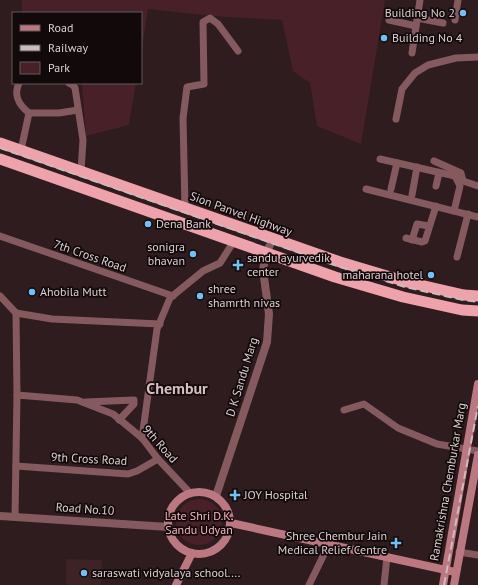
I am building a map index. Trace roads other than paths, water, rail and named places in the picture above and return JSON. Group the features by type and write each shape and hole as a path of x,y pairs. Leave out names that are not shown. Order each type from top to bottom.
{"highway":[{"name":"Sion Panvel Highway","path":"0,143 340,262 392,277 478,296"},
{"path":"0,159 335,277 403,297 478,312"},
{"path":"0,164 12,163"},
{"path":"464,294 478,289"}],"main road":[{"name":"Ramakrishna Chemburkar Marg","path":"443,585 478,384"},
{"name":"Ramakrishna Chemburkar Marg","path":"454,585 478,455"},
{"path":"190,493 208,493 216,496 227,508 231,523 227,536 218,548 205,553 192,553 183,549 171,536 168,527 169,516 173,506 180,498 190,493"},
{"path":"457,505 468,507"},
{"path":"231,523 456,572"},
{"path":"176,585 192,553"}],"street":[{"path":"412,53 420,0"},
{"path":"455,20 458,0"},
{"path":"185,208 183,118 187,87 204,84 203,22 210,18 218,24 238,51"},
{"path":"417,18 443,23"},
{"path":"389,20 416,26"},
{"path":"396,119 402,89 415,73 428,65 456,58 478,57"},
{"path":"18,84 17,98 20,106 29,113 59,113 78,110"},
{"path":"71,84 75,88 83,140 81,171"},
{"path":"21,150 29,113"},
{"path":"380,159 455,176 459,181 460,186 454,211"},
{"path":"434,161 461,173 463,181 478,186"},
{"path":"392,189 397,163"},
{"path":"412,195 417,168"},
{"path":"436,186 439,173"},
{"path":"366,189 478,217"},
{"path":"429,226 417,224 409,239 422,242 425,241 436,206"},
{"path":"457,257 468,214"},
{"name":"7th Cross Road","path":"0,236 173,296"},
{"name":"D K Sandu Marg","path":"216,496 267,342 269,314 263,270 266,253 273,239"},
{"path":"142,438 158,329 170,298 203,271 220,263 234,241"},
{"path":"0,296 16,313 52,319 160,324"},
{"path":"15,516 17,395 16,313"},
{"name":"9th Road","path":"17,395 77,400 112,414 142,438 158,459 190,493"},
{"path":"83,402 134,400 134,404 119,420"},
{"path":"344,410 364,404 398,428 437,444 478,451"},
{"name":"9th Cross Road","path":"16,466 128,474 137,471 158,459"},
{"name":"Road No.10","path":"0,516 168,527"},
{"path":"309,585 329,544"},
{"path":"459,552 478,555"},
{"path":"384,585 387,557"}],"railway":[{"path":"0,148 340,267 405,287 478,302"},
{"path":"444,585 478,406"}],"place":[{"name":"Building No 2","path":"463,13"},
{"name":"Building No 4","path":"384,38"},
{"name":"Dena Bank","path":"148,224"},
{"name":"sonigra bhavan","path":"193,254"},
{"name":"sandu ayurvedik center","path":"238,265"},
{"name":"maharana hotel","path":"431,275"},
{"name":"Ahobila Mutt","path":"32,292"},
{"name":"shree shamrth nivas","path":"200,296"},
{"name":"JOY Hospital","path":"235,495"},
{"name":"Shree Chembur Jain Medical Relief Centre","path":"396,543"},
{"name":"saraswati vidyalaya school....","path":"84,573"}],"district":[{"name":"Chembur","path":"177,388"}],"park label":[{"name":"Late Shri D.K. Sandu Udyan","path":"199,523"}]}
